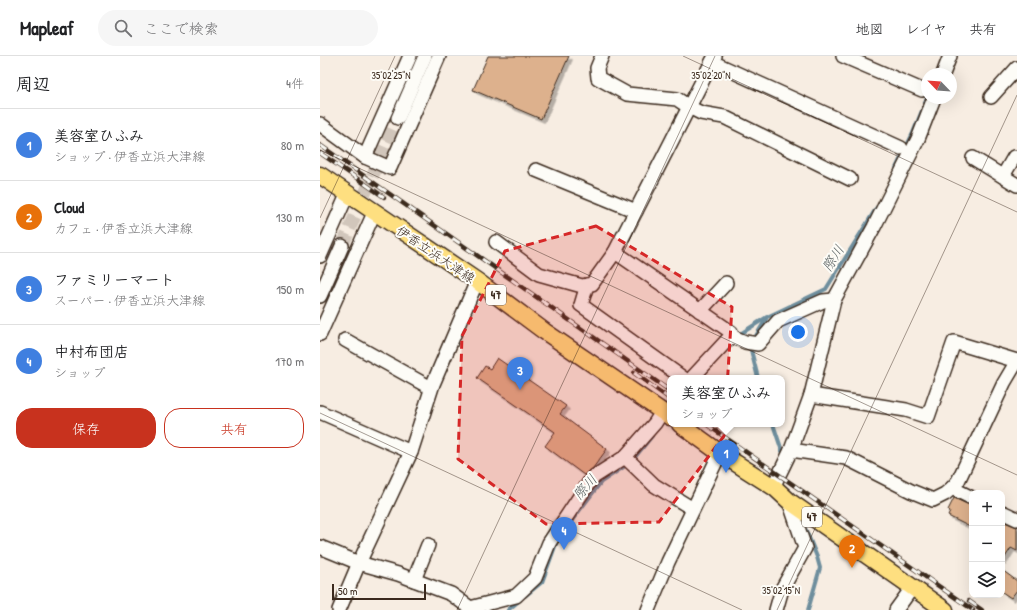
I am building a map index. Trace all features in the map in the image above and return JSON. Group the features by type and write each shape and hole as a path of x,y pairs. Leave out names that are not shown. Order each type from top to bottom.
{"main road":[{"name":"伊香立浜大津線","path":"320,175 347,195 477,281 544,331 666,414"},
{"name":"47","path":"684,427 720,453 775,488 789,501 945,610"}],"street":[{"path":"365,157 410,56"},
{"path":"398,118 425,56"},
{"path":"320,124 365,157 390,168 439,56"},
{"path":"602,56 597,68 598,78 628,94 677,99 701,113 724,117 850,179"},
{"path":"843,56 921,90"},
{"path":"945,68 950,56"},
{"path":"496,242 539,274 582,286 592,284 616,252 714,59 901,148"},
{"path":"991,96 1017,68"},
{"path":"775,488 776,481 791,450 811,395 834,300 874,227 918,138 932,104"},
{"path":"1002,176 1014,157"},
{"path":"973,158 1017,185"},
{"path":"536,170 636,211"},
{"path":"320,256 347,195"},
{"path":"320,334 374,213"},
{"path":"320,296 342,246"},
{"path":"616,252 731,332 738,339 758,344 778,321 823,301 834,300"},
{"path":"339,610 359,563 411,452 432,388 477,281"},
{"path":"700,311 726,283"},
{"path":"587,285 581,305 679,375"},
{"path":"696,375 738,339"},
{"path":"346,340 432,388"},
{"path":"791,450 846,458 911,491 933,500 940,498 952,488 963,472 1004,384 1017,361 954,342 928,417 906,410 811,395"},
{"path":"320,412 411,452"},
{"path":"320,547 359,563 414,580 451,594 471,609 516,596 534,578 549,543 592,478 625,458 655,423 666,414"},
{"path":"648,610 668,562 720,453"},
{"path":"625,458 654,485 693,509"},
{"path":"952,488 969,496"},
{"path":"776,610 782,589 805,548 789,501"},
{"path":"1005,513 1017,519"},
{"path":"414,580 428,545"},
{"path":"896,610 912,588"}],"highlighted area":[{"path":"596,226 732,307 724,436 659,522 546,524 458,459 462,336 505,251"}],"building":[{"path":"488,56 569,56 541,119 473,90"},
{"path":"497,358 566,406 560,414 607,449 593,468 584,475 545,446 555,432 477,378 485,366 490,369"},
{"path":"954,498 969,505 969,526 948,516 950,512 948,510"},
{"path":"1005,522 1017,527 1017,551 1011,548 1005,557"},
{"path":"1005,572 1017,581 1017,590 1011,598 1005,594"}],"waterway":[{"name":"際川","path":"896,168 913,133 925,104"},
{"name":"際川","path":"737,336 767,317 826,289 877,207"},
{"path":"757,375 750,346 766,319"},
{"path":"774,427 782,451"},
{"name":"際川","path":"570,523 601,482 631,462 652,436"},
{"path":"805,528 820,568 808,610"},
{"name":"際川","path":"525,596 542,582 557,541"},
{"name":"際川","path":"508,610 520,600"}],"tunnel":[{"path":"342,246 398,118"}],"railway":[{"path":"320,145 667,389"},
{"path":"320,153 384,197"},
{"path":"634,373 667,397"},
{"path":"710,427 973,610"},
{"path":"969,601 982,610"}],"place":[{"name":"ファミリーマート","path":"520,390"},
{"name":"美容室ひふみ","path":"726,473"},
{"name":"中村布団店","path":"564,550"},
{"name":"Cloud","path":"852,568"}]}
